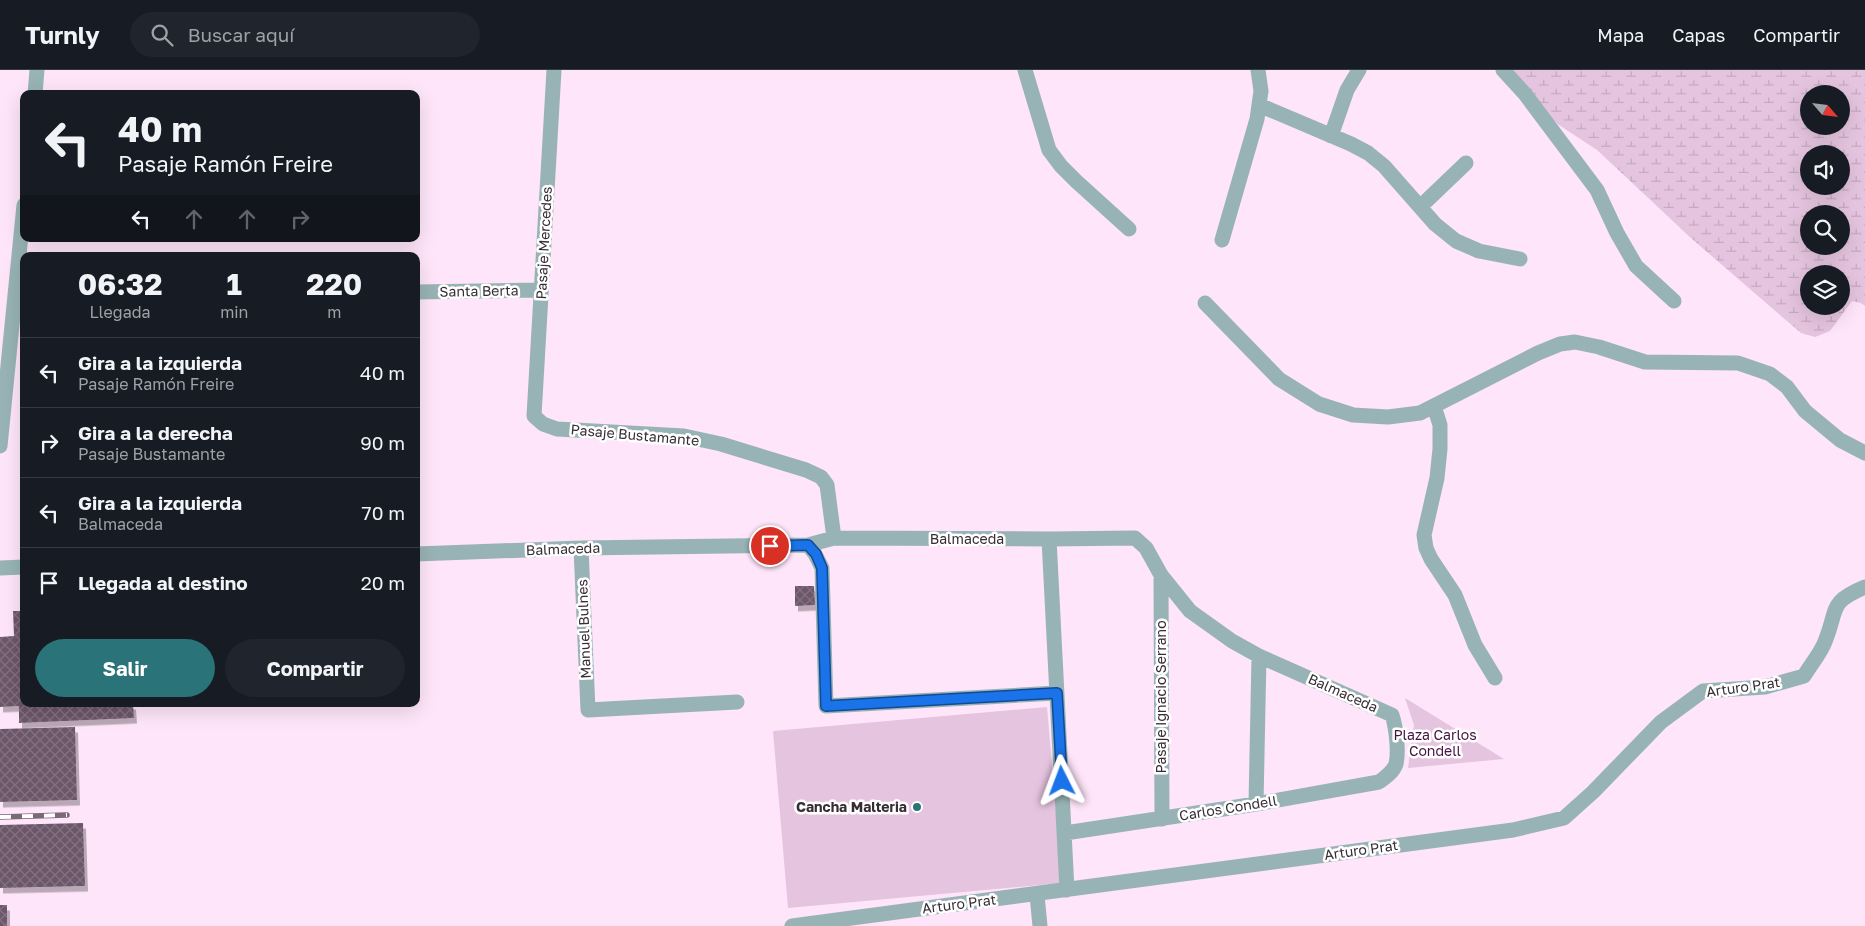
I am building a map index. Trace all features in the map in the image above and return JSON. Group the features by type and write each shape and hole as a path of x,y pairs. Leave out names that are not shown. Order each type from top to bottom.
{"street":[{"path":"35,90 37,70"},
{"name":"Pasaje Mercedes","path":"534,416 554,70"},
{"path":"1025,70 1049,150 1076,181 1129,229"},
{"path":"1222,240 1257,119 1261,91 1258,70"},
{"path":"1331,136 1347,90 1359,70"},
{"path":"1503,70 1525,94 1597,190 1617,233 1636,266 1674,301"},
{"path":"1259,105 1360,148 1376,159 1445,233 1462,244 1480,251 1520,259"},
{"path":"1420,207 1466,163"},
{"path":"0,446 20,239"},
{"name":"Santa Berta","path":"420,292 541,290"},
{"path":"1205,303 1279,379 1319,404 1353,415 1388,417 1420,413 1538,353 1560,344 1575,342 1599,346 1645,362 1738,363 1770,374 1786,388 1805,410 1840,440 1865,453"},
{"path":"1434,406 1440,425 1440,449 1437,478 1424,535 1426,548 1431,560 1455,595 1475,645 1496,678"},
{"name":"Pasaje Bustamante","path":"534,416 543,424 557,429 669,435 704,440 806,470 821,477 827,485 834,538"},
{"name":"Balmaceda","path":"420,554 581,548 808,545 834,538 1049,540 1135,538 1146,548 1161,575 1190,611 1232,640 1259,656 1392,715 1396,731 1396,764 1388,775"},
{"path":"1049,540 1067,890"},
{"path":"808,545 816,554 822,568 826,706 1057,693"},
{"name":"Manuel Bulnes","path":"581,548 588,710 737,702"},
{"path":"0,568 20,567"},
{"name":"Pasaje Ignacio Serrano","path":"1161,575 1162,819"},
{"name":"Arturo Prat","path":"792,926 1513,830 1564,818 1593,792 1661,722 1703,691 1765,686 1804,676 1826,641 1835,607 1844,598 1865,587"},
{"path":"1256,804 1259,656"},
{"name":"Carlos Condell","path":"1065,834 1256,804 1379,782 1388,775"},
{"path":"1036,894 1040,926"}],"green space":[{"path":"1497,70 1865,70 1865,306 1852,301 1850,304 1850,265 1800,265 1800,315 1842,315 1830,331 1815,337 1801,333 1692,239 1597,150 1559,125"},
{"name":"Plaza Carlos Condell","path":"1405,698 1504,759 1408,768 1414,725"},
{"name":"Cancha Malteria","path":"1047,707 1062,883 788,908 773,731"}],"building":[{"path":"795,586 814,586 815,605 795,606"},
{"path":"13,611 20,611 20,707 133,707 134,718 19,723 19,706 0,707 0,637 14,636"},
{"path":"75,727 77,800 0,802 0,729"},
{"path":"83,823 85,886 0,888 0,825"},
{"path":"0,905 7,905 7,926 0,926"}],"railway":[{"path":"0,817 67,815"}],"place":[{"name":"Cancha Malteria","path":"917,807"}],"route":[{"path":"770,546 808,545 816,554 822,568 826,706 1057,693 1062,781"}]}
